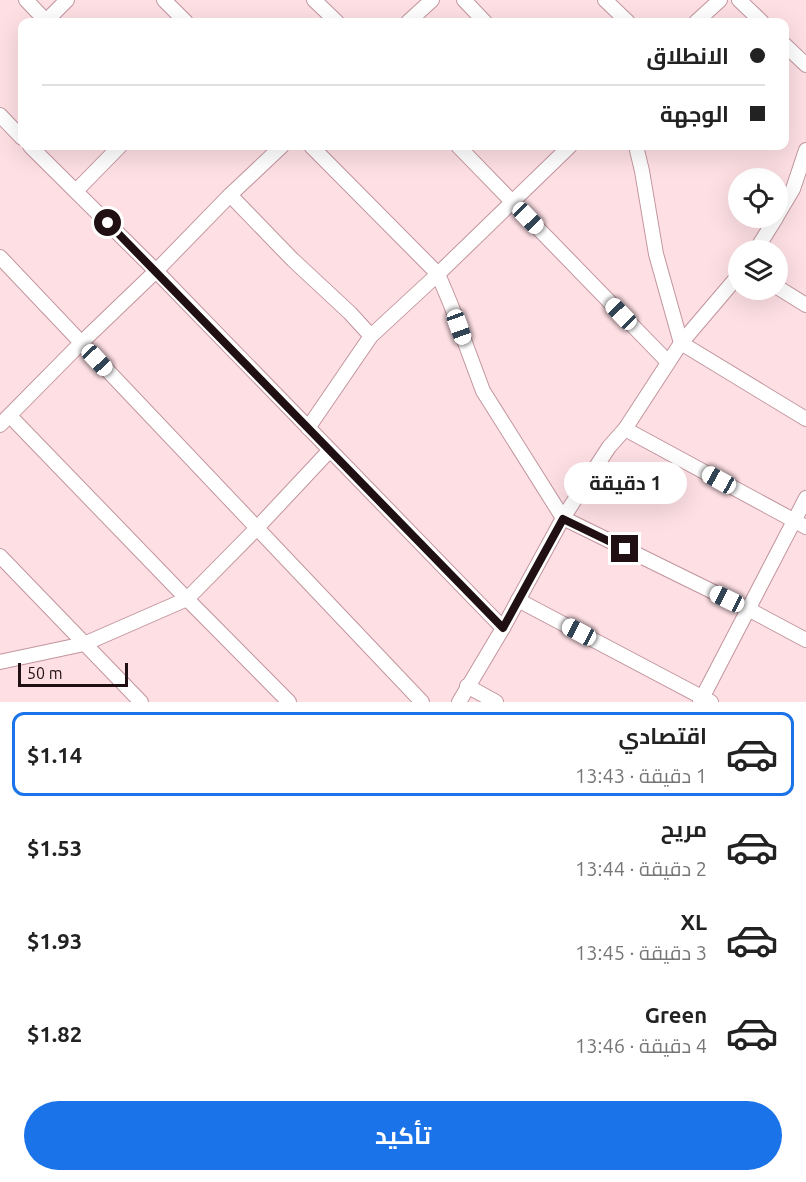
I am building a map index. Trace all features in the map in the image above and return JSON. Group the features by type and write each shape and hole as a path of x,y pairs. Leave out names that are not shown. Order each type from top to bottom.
{"street":[{"path":"26,0 43,18"},
{"path":"51,18 67,0"},
{"path":"164,0 182,18"},
{"path":"314,0 333,18"},
{"path":"412,18 432,0"},
{"path":"464,0 481,18"},
{"path":"605,0 624,18"},
{"path":"700,18 720,0"},
{"path":"740,0 758,18"},
{"path":"789,49 806,65"},
{"path":"0,115 18,134"},
{"path":"34,150 156,271 503,628"},
{"path":"76,191 116,150"},
{"path":"278,150 5,421 289,702"},
{"path":"314,150 438,274 452,305 483,391 563,519 748,609 806,640"},
{"path":"462,150 668,362"},
{"path":"308,428 371,336 566,150"},
{"path":"637,150 656,254 681,343 806,419"},
{"path":"788,206 800,193 806,150"},
{"path":"230,195 371,336"},
{"path":"0,257 422,702"},
{"path":"459,702 563,519 609,447 625,429 681,343 728,288"},
{"path":"788,294 806,305"},
{"path":"625,429 800,524"},
{"path":"0,662 84,644 187,599 330,450"},
{"path":"518,600 704,700 748,609 800,524 806,498"},
{"path":"0,556 141,702"},
{"path":"467,686 496,702"}],"route":[{"path":"108,223 503,628 563,519 625,549"}]}
